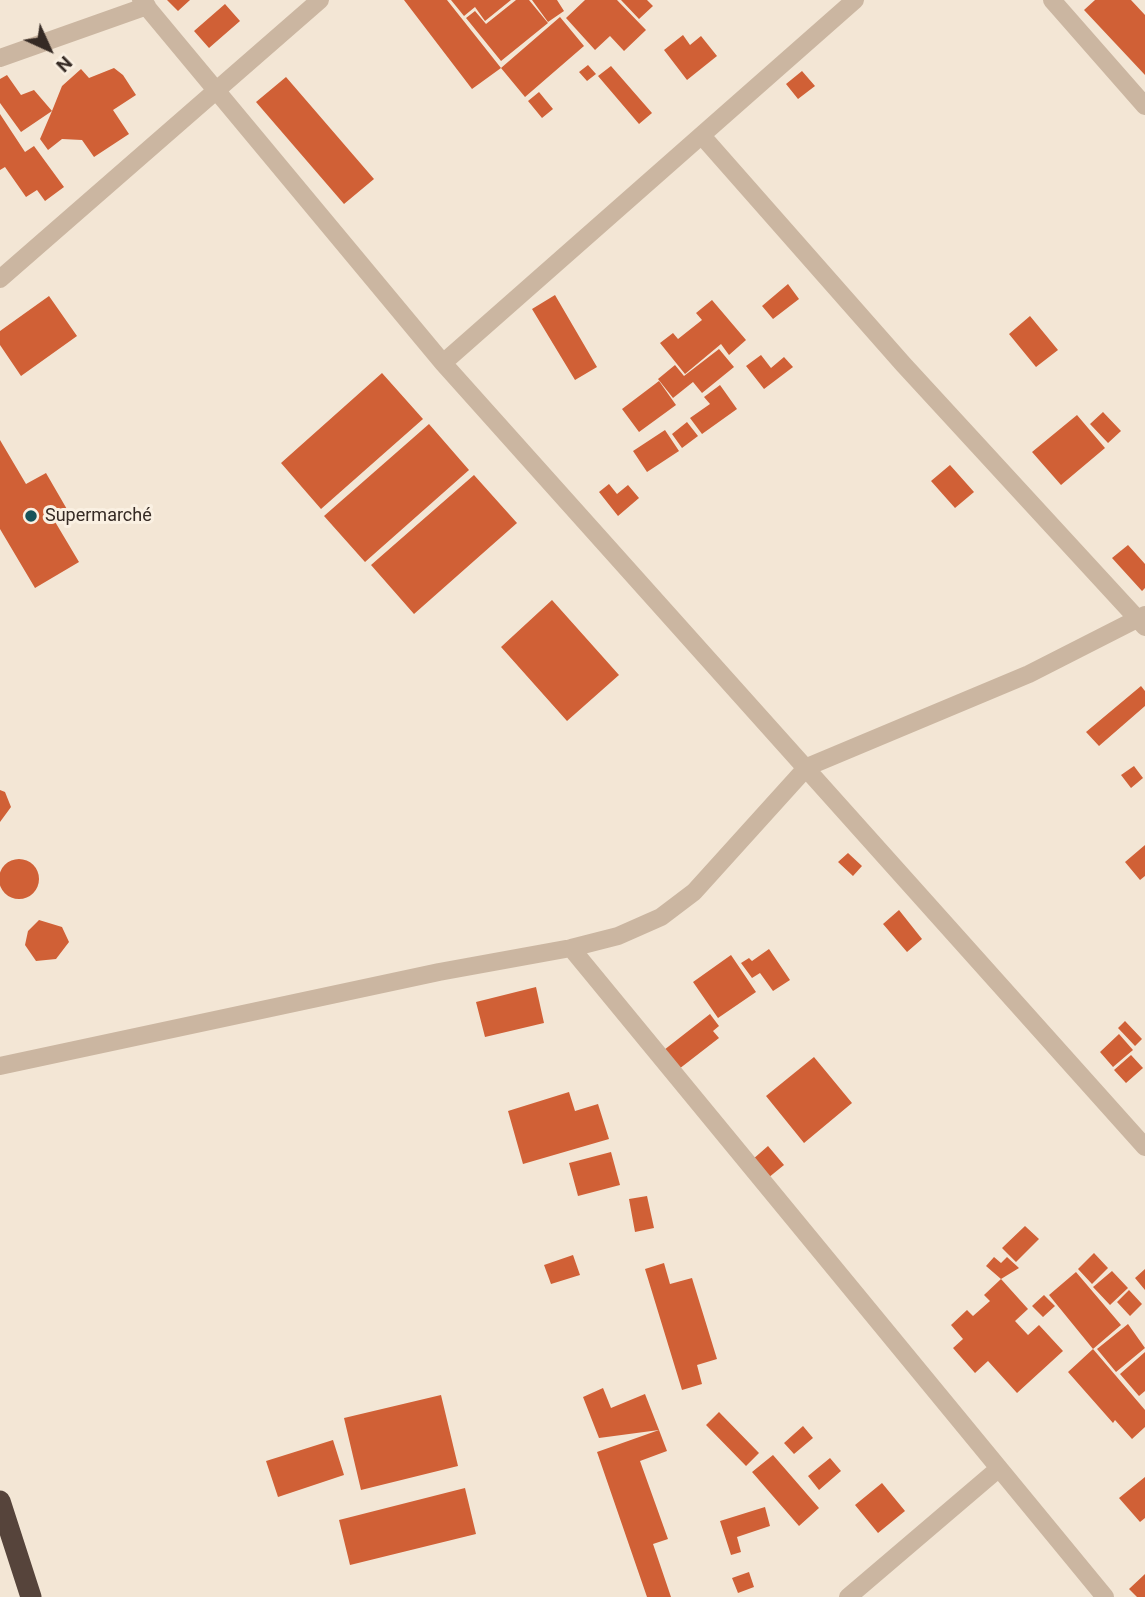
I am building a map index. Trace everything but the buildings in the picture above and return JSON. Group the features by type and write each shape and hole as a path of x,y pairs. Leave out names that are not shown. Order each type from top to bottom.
{"highway":[{"path":"0,1501 30,1597"}],"street":[{"path":"0,279 320,0"},
{"path":"443,363 703,137 855,0"},
{"path":"1052,0 1145,106"},
{"path":"0,58 144,3 443,363 1145,1147"},
{"path":"0,1066 618,936 661,917 694,891 807,767 1029,674 1143,620 903,364 703,137"},
{"path":"571,948 1105,1597"},
{"path":"848,1597 997,1469"}],"place":[{"name":"Supermarché","path":"31,516"}]}
